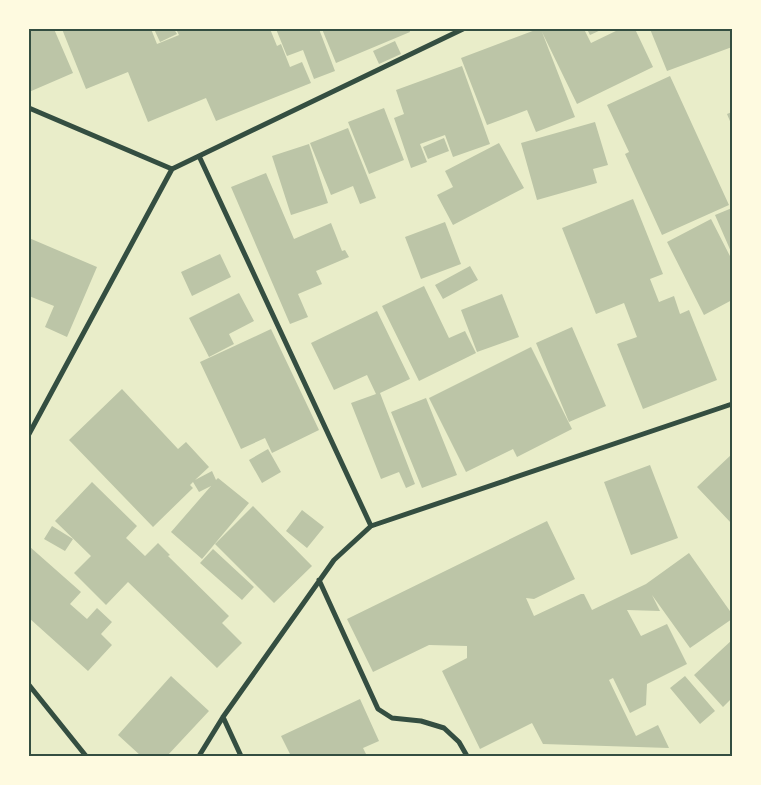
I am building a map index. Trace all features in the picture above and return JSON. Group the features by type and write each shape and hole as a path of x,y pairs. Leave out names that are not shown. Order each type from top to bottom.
{"street":[{"path":"29,434 172,169 463,29"},
{"path":"29,108 172,169"},
{"path":"199,156 372,526"},
{"path":"199,756 223,717 334,560 372,526 732,404"},
{"path":"319,580 378,709 392,718 421,722 444,728 459,742 467,756"},
{"path":"29,685 86,756"},
{"path":"223,717 242,756"}],"building":[{"path":"29,29 54,29 73,73 29,92"},
{"path":"62,29 151,29 157,44 179,35 176,29 270,29 277,46 281,44 290,67 302,62 311,83 216,121 206,98 148,122 128,72 86,89"},
{"path":"154,29 174,29 177,34 160,42"},
{"path":"276,29 319,29 335,71 314,79 303,50 287,56"},
{"path":"322,29 409,29 410,32 336,63"},
{"path":"538,29 584,29 591,43 620,29 635,29 653,67 577,104 542,32 575,117 536,132 527,110 487,125 461,58"},
{"path":"587,29 603,29 590,35"},
{"path":"650,29 732,29 732,47 667,71"},
{"path":"395,41 401,54 379,64 373,51"},
{"path":"462,66 490,144 453,157 445,135 420,144 427,162 411,168 394,118 404,114 396,90"},
{"path":"670,76 729,205 662,235 625,154 629,152 607,105"},
{"path":"384,108 404,160 369,174 348,122"},
{"path":"732,112 732,126 727,114"},
{"path":"595,122 608,165 593,169 597,183 537,200 521,143"},
{"path":"348,128 376,198 360,204 353,186 331,195 310,143"},
{"path":"444,138 449,151 428,159 423,147"},
{"path":"499,143 524,188 453,225 437,195 453,187 445,171"},
{"path":"309,144 328,203 291,215 272,156"},
{"path":"266,173 294,239 331,223 342,251 345,250 349,257 316,271 322,284 298,294 308,317 290,324 231,187"},
{"path":"633,199 663,274 650,279 659,302 674,296 680,314 689,310 717,380 643,409 617,344 637,337 624,303 596,314 562,228"},
{"path":"732,208 732,254 715,215"},
{"path":"711,219 732,260 732,300 704,315 667,242"},
{"path":"445,222 461,264 421,279 405,237"},
{"path":"29,238 97,267 67,337 45,327 54,306 29,296"},
{"path":"220,254 231,277 192,296 181,272"},
{"path":"470,266 478,280 443,299 435,285"},
{"path":"424,286 449,338 465,331 476,353 419,381 382,306"},
{"path":"239,293 254,321 229,334 234,344 209,357 189,318"},
{"path":"502,294 519,337 477,352 461,310"},
{"path":"377,311 410,379 380,393 415,484 406,488 399,472 381,479 351,403 376,394 367,375 334,390 311,343"},
{"path":"572,327 606,406 569,422 536,343"},
{"path":"271,329 319,430 272,453 265,438 241,449 200,362"},
{"path":"531,347 572,429 517,457 513,449 466,472 429,398"},
{"path":"122,389 178,449 186,442 209,467 195,480 212,471 216,480 218,478 249,503 202,559 171,532 211,486 199,492 193,482 190,485 193,488 153,527 69,440"},
{"path":"426,398 457,475 422,488 391,412"},
{"path":"268,449 281,472 262,483 249,460"},
{"path":"732,454 732,524 697,487"},
{"path":"650,465 678,538 631,555 604,482"},
{"path":"92,482 137,526 126,538 145,556 158,543 170,555 168,556 229,616 222,623 242,643 217,668 128,582 106,605 74,573 91,556 55,521"},
{"path":"253,506 312,566 274,603 215,544"},
{"path":"302,510 324,527 307,548 286,531"},
{"path":"547,521 575,579 534,599 526,598 534,616 581,594 584,594 592,610 646,584 689,553 732,614 732,619 690,648 652,595 660,611 627,610 641,636 667,624 687,664 647,684 646,705 630,713 613,678 609,680 636,736 658,725 669,748 543,744 532,723 480,749 442,671 467,658 467,646 429,645 373,672 347,619"},
{"path":"52,526 73,539 65,551 44,539"},
{"path":"30,547 81,592 70,604 87,619 97,608 112,622 101,634 112,645 88,671 29,618"},
{"path":"213,549 254,587 242,600 200,563"},
{"path":"732,640 732,698 723,707 694,675"},
{"path":"171,676 209,711 167,756 141,756 118,735"},
{"path":"685,676 715,711 700,724 670,688"},
{"path":"360,699 379,741 363,748 367,756 291,756 281,736"}]}
